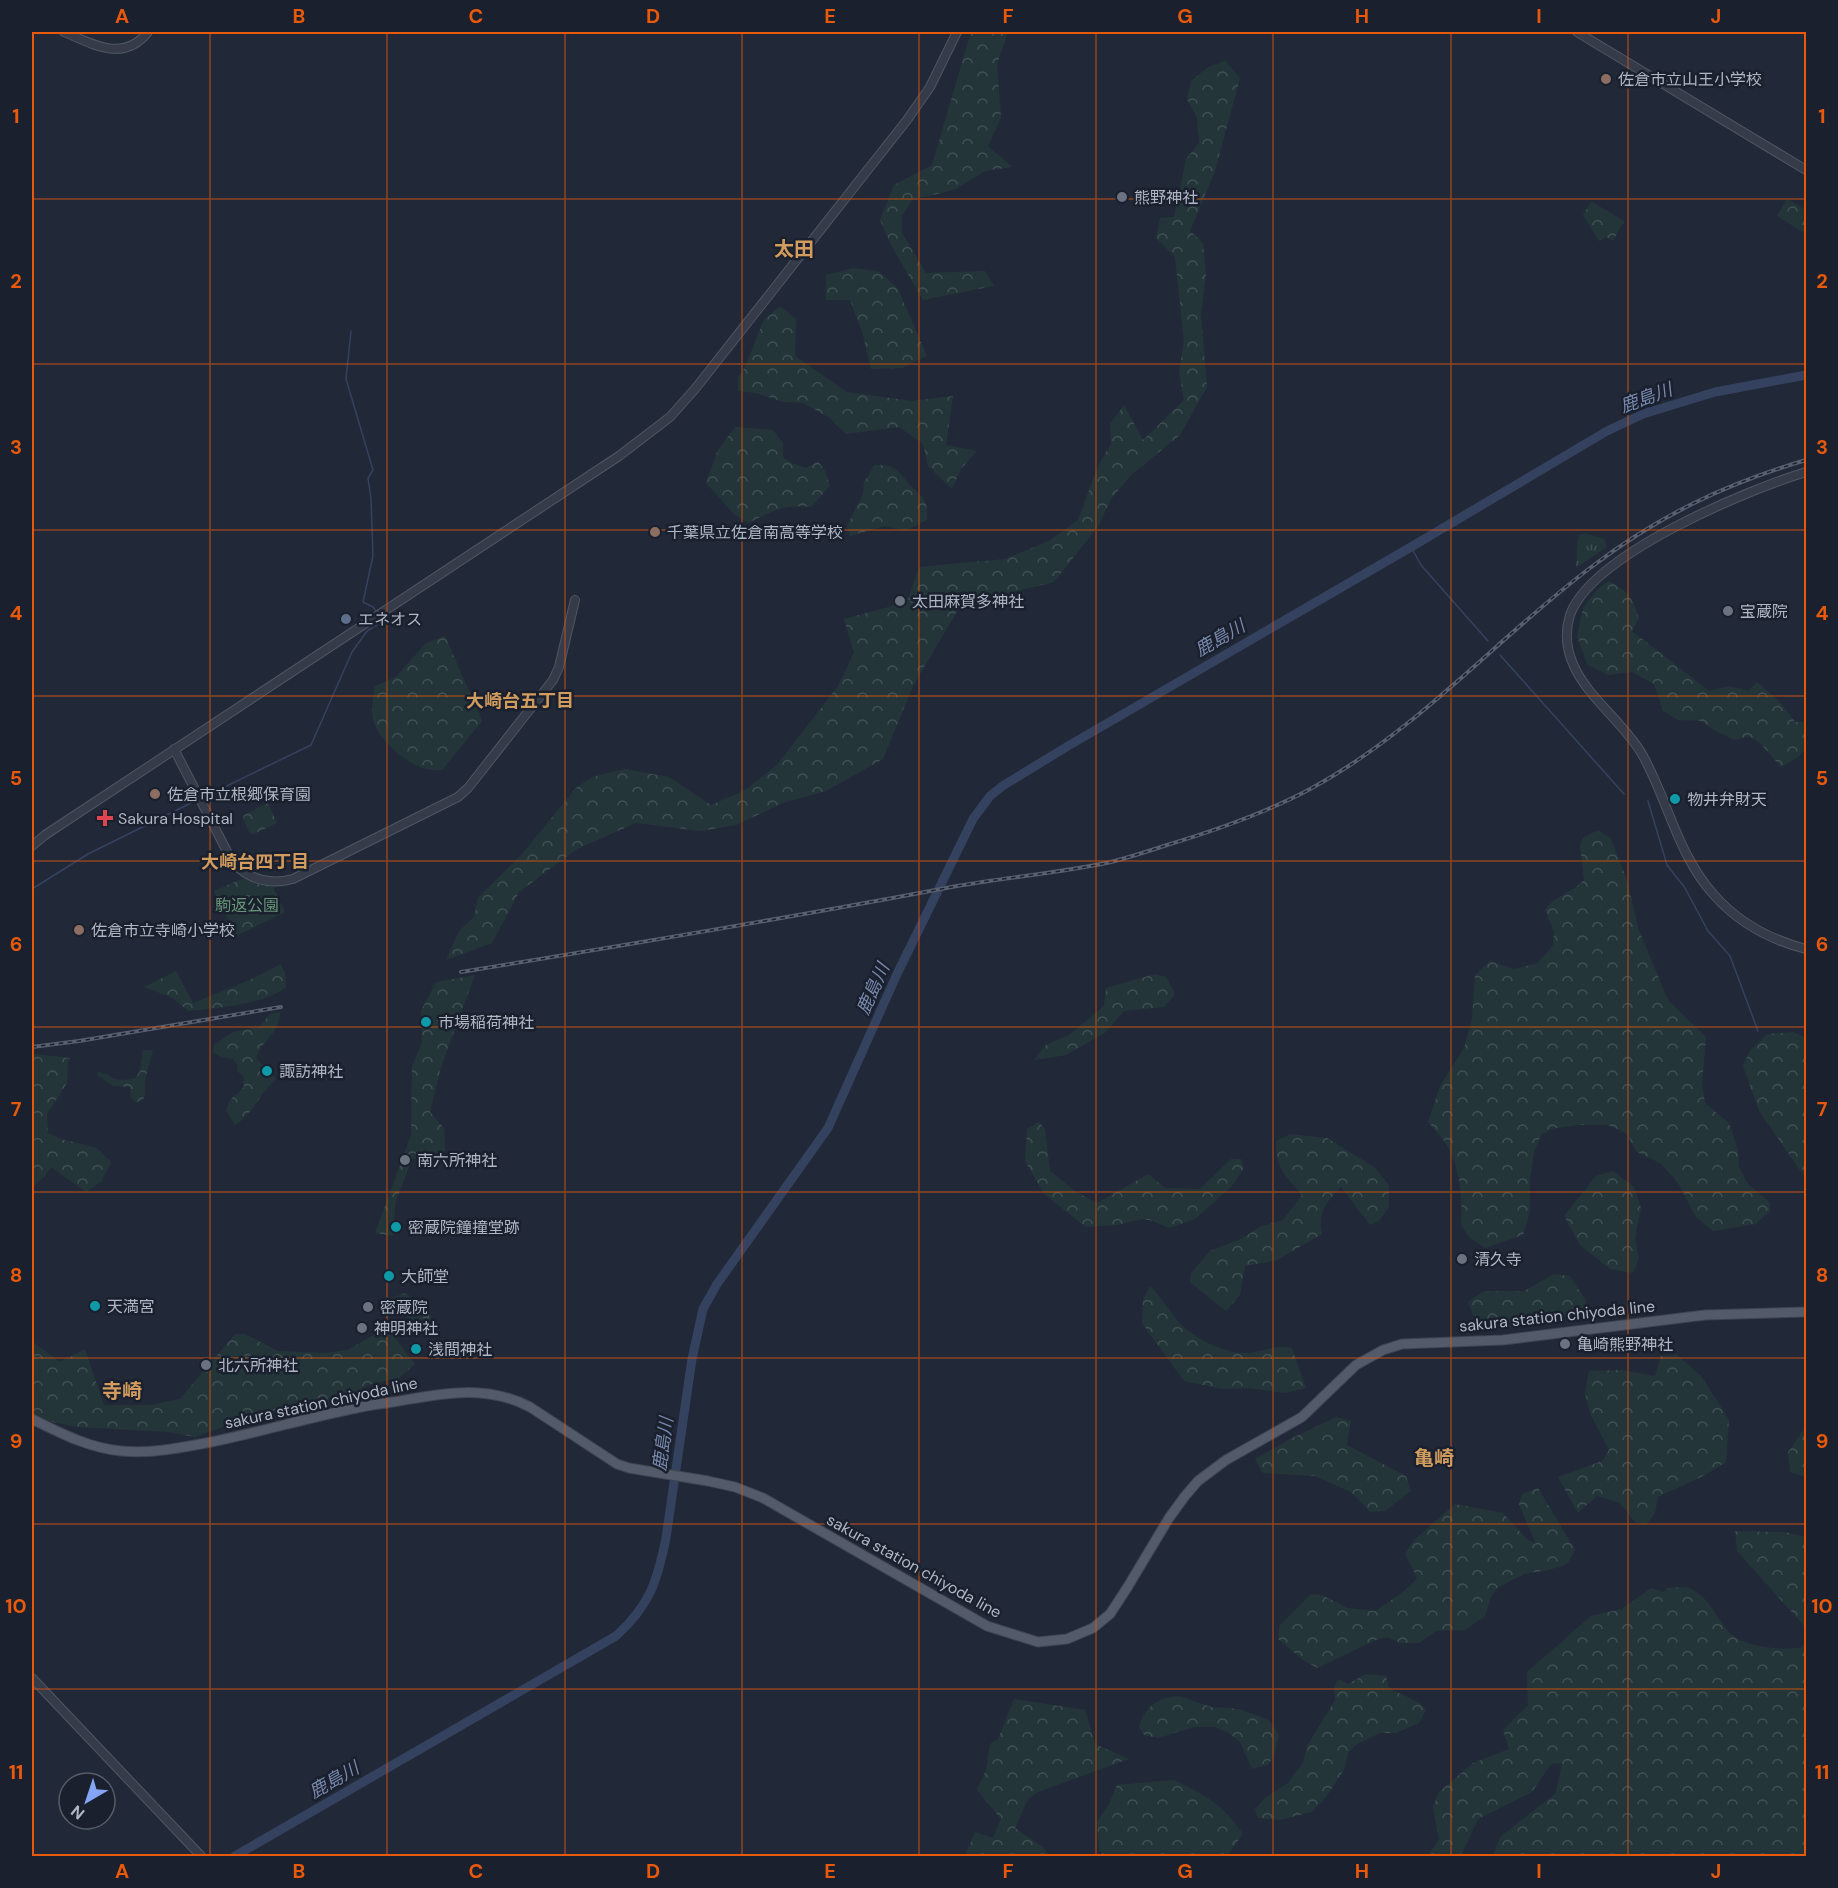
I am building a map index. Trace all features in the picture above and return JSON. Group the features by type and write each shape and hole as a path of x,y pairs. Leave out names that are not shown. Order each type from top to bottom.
{"main road":[{"name":"sakura station chiyoda line","path":"32,1419 100,1447 119,1451 144,1452 230,1438 358,1407 438,1393 490,1394 520,1402 616,1464 735,1487 763,1498 987,1626 1032,1641 1055,1641 1080,1635 1101,1623 1110,1614 1169,1518 1198,1481 1226,1460 1302,1417 1356,1365 1383,1350 1402,1344 1503,1340 1705,1315 1806,1312"}],"street":[{"path":"64,32 104,48 114,49 125,48 141,40 148,32"},
{"path":"32,846 174,749 619,456 670,417 712,368 906,120 930,87 957,32"},
{"path":"1577,32 1806,170"},
{"path":"1806,472 1778,480 1736,498 1643,545 1623,558 1584,590 1569,618 1567,635 1569,653 1577,672 1641,752 1657,783 1680,842 1699,877 1725,907 1748,925 1770,937 1806,949"},
{"path":"174,749 232,863 257,880 278,882 293,879 458,797 468,788 553,680 559,667 575,600"},
{"path":"32,1678 201,1857"}],"green space":[{"path":"971,32 1008,32 997,64 1001,118 988,146 1012,167 985,171 956,189 914,198 902,215 902,233 926,273 985,271 994,286 923,300 892,247 880,220 894,185 932,165"},
{"path":"1225,61 1240,78 1215,171 1190,231 1203,243 1206,275 1201,314 1207,387 1180,435 1131,475 1111,499 1099,525 1054,582 959,608 913,686 883,759 826,791 783,803 736,825 701,831 636,823 577,849 519,892 492,943 446,960 459,931 474,917 478,898 522,854 576,788 592,777 625,769 669,777 711,805 745,790 776,766 838,686 854,653 844,619 907,602 919,567 1005,559 1049,541 1078,520 1098,466 1111,444 1110,424 1124,405 1143,440 1184,400 1179,372 1184,341 1175,257 1156,238 1160,218 1174,217 1186,159 1199,143 1197,118 1187,99 1191,81 1208,67"},
{"path":"1787,199 1806,210 1806,234 1777,216"},
{"path":"1592,202 1624,221 1613,241 1606,237 1599,241 1583,215"},
{"path":"853,268 880,272 898,289 927,356 902,368 871,369 862,331 850,300 826,300 826,275"},
{"path":"780,306 796,319 795,356 847,392 912,401 953,396 946,445 977,451 961,469 952,489 928,466 923,444 899,427 846,434 830,418 803,403 783,402 756,393 738,391 738,378 746,365 763,321"},
{"path":"735,427 773,430 783,443 783,457 791,463 806,468 818,461 825,471 830,486 811,507 778,509 749,523 735,515 706,483 718,450"},
{"path":"875,465 888,466 900,473 924,500 927,520 905,531 885,526 850,536 847,526 863,494 864,482"},
{"path":"1585,533 1604,539 1607,547 1576,568 1579,535"},
{"path":"1608,581 1629,595 1634,605 1639,618 1632,631 1709,691 1729,686 1749,691 1757,682 1780,702 1795,722 1806,722 1806,748 1798,757 1781,767 1760,743 1749,736 1734,740 1701,721 1678,720 1663,711 1654,684 1632,672 1608,675 1587,664 1577,636 1583,608 1596,591"},
{"path":"445,636 482,721 443,769 434,770 414,764 395,751 375,726 372,712 375,686 396,677 426,643"},
{"path":"268,803 277,823 250,834 243,818 244,815"},
{"path":"1598,830 1611,839 1627,880 1638,928 1668,1000 1706,1037 1702,1084 1705,1103 1729,1123 1738,1151 1739,1167 1748,1184 1770,1202 1770,1211 1756,1224 1713,1231 1696,1217 1677,1181 1660,1163 1637,1152 1626,1133 1608,1125 1577,1125 1551,1129 1541,1135 1534,1152 1530,1179 1530,1212 1523,1235 1485,1248 1470,1238 1461,1225 1461,1194 1455,1162 1440,1135 1428,1122 1440,1086 1464,1048 1472,1019 1475,975 1490,961 1514,969 1538,963 1553,945 1554,932 1545,910 1584,880 1580,846 1583,838"},
{"name":"駒返公園","path":"244,878 273,887 285,912 238,935 235,934 214,891"},
{"path":"280,964 285,972 286,987 266,998 225,1007 188,1011 173,998 144,987 176,971 193,1003"},
{"path":"1155,974 1166,977 1175,994 1164,1007 1124,1011 1106,1032 1066,1055 1034,1060 1046,1045 1069,1035 1104,1006 1106,988"},
{"path":"475,975 441,1067 430,1112 444,1128 445,1151 412,1159 395,1204 393,1236 375,1233 411,1135 412,1066 422,1043 421,1011 436,982"},
{"path":"280,1012 277,1026 256,1058 276,1079 247,1115 235,1125 226,1110 230,1100 244,1087 243,1076 237,1071 238,1066 233,1059 221,1057 213,1052 214,1045 233,1032 259,1027 270,1014"},
{"path":"1793,1032 1806,1038 1806,1179 1759,1111 1743,1066 1749,1052 1767,1034"},
{"path":"143,1050 153,1050 145,1079 145,1096 142,1101 136,1102 131,1098 130,1087 113,1086 97,1075 98,1071 119,1080 135,1078 140,1071"},
{"path":"32,1054 70,1058 67,1083 47,1114 48,1133 61,1139 97,1148 111,1162 102,1181 86,1192 51,1167 32,1188"},
{"path":"1039,1122 1045,1129 1050,1171 1075,1191 1097,1203 1148,1174 1165,1188 1200,1189 1231,1159 1241,1159 1244,1168 1231,1187 1195,1219 1169,1228 1143,1219 1117,1225 1086,1227 1044,1194 1025,1161 1027,1129"},
{"path":"1290,1134 1327,1138 1374,1167 1389,1185 1389,1207 1379,1221 1370,1225 1341,1187 1324,1208 1321,1219 1322,1234 1277,1260 1245,1266 1240,1295 1226,1311 1190,1282 1191,1273 1210,1251 1241,1239 1260,1227 1283,1220 1302,1195 1286,1177 1276,1151 1276,1141"},
{"path":"1613,1171 1634,1187 1641,1208 1635,1238 1639,1258 1633,1273 1610,1269 1580,1245 1564,1216 1596,1176"},
{"path":"1554,1274 1570,1276 1586,1301 1583,1312 1548,1322 1488,1330 1473,1315 1468,1302 1484,1291 1524,1291"},
{"path":"1150,1286 1181,1325 1197,1337 1224,1350 1241,1353 1279,1347 1292,1348 1306,1388 1285,1393 1249,1388 1222,1389 1184,1381 1142,1323 1143,1300"},
{"path":"406,1293 430,1313 434,1329 430,1334 402,1313 393,1314 386,1310 382,1301"},
{"path":"387,1327 415,1364 399,1378 368,1385 335,1403 313,1410 280,1409 195,1437 168,1432 77,1427 43,1420 32,1412 32,1341 60,1362 85,1349 104,1405 151,1405 180,1399 235,1334 245,1334 278,1351 324,1353 348,1350"},
{"path":"1677,1355 1702,1377 1729,1420 1726,1462 1705,1475 1658,1497 1655,1513 1646,1525 1635,1522 1620,1503 1597,1496 1578,1513 1558,1477 1602,1461 1609,1450 1590,1413 1585,1393 1589,1371 1621,1370 1655,1376 1661,1356"},
{"path":"1336,1417 1351,1421 1347,1445 1406,1476 1411,1491 1385,1511 1370,1512 1351,1492 1315,1476 1263,1473 1255,1459"},
{"path":"1806,1427 1806,1477 1790,1472 1788,1452"},
{"path":"1538,1488 1575,1550 1567,1564 1524,1574 1497,1588 1491,1597 1485,1616 1465,1630 1436,1631 1419,1643 1400,1643 1388,1637 1376,1640 1317,1668 1303,1660 1278,1639 1279,1626 1311,1594 1322,1595 1347,1608 1376,1611 1403,1592 1417,1578 1405,1554 1414,1540 1455,1504 1503,1513 1526,1538 1536,1544 1519,1504 1522,1494"},
{"path":"1735,1531 1785,1532 1806,1537 1806,1628 1737,1551"},
{"path":"1651,1588 1664,1592 1668,1588 1691,1589 1703,1598 1731,1634 1755,1645 1786,1649 1803,1647 1806,1634 1806,1856 1493,1856 1500,1837 1556,1793 1562,1763 1551,1764 1532,1792 1478,1819 1461,1856 1427,1856 1439,1840 1433,1807 1439,1792 1473,1763 1509,1749 1503,1730 1528,1705 1527,1672 1591,1616 1622,1609"},
{"path":"1366,1674 1386,1676 1389,1688 1421,1704 1426,1710 1419,1723 1396,1733 1380,1733 1357,1744 1348,1753 1344,1770 1326,1797 1311,1812 1280,1820 1258,1818 1255,1809 1266,1797 1288,1783 1303,1763 1307,1746 1335,1700 1334,1688 1338,1679 1348,1684"},
{"path":"1179,1696 1211,1707 1239,1709 1269,1720 1279,1735 1274,1756 1268,1765 1252,1769 1240,1742 1229,1733 1215,1727 1194,1727 1158,1738 1144,1735 1139,1727 1149,1708 1164,1699"},
{"path":"1014,1699 1085,1710 1095,1744 1129,1759 1038,1792 1028,1799 1015,1828 1044,1848 1049,1856 965,1856 975,1832 993,1838 1001,1819 977,1790 986,1770 990,1744 998,1739"},
{"path":"1174,1780 1213,1801 1228,1814 1243,1834 1228,1854 1229,1856 1105,1856 1099,1851 1097,1822 1109,1804 1117,1785"}],"waterway":[{"path":"351,331 346,379 373,470 368,478 373,556 363,602 377,612"},
{"name":"鹿島川","path":"235,1856 616,1636 637,1614 650,1592 663,1554 692,1359 703,1309 717,1284 828,1128 897,974 973,819 990,796 1068,746 1607,431 1643,414 1715,392 1806,375"},
{"path":"1411,547 1421,565 1488,641"},
{"path":"204,797 311,745 352,652 367,631 383,621 380,616"},
{"path":"1500,655 1624,794"},
{"path":"32,889 88,854 197,800"},
{"path":"1648,801 1667,865 1685,888 1708,931 1730,956 1758,1031"}],"railway":[{"path":"461,972 957,886 1092,866 1139,854 1241,820 1312,788 1387,739 1555,596 1615,549 1667,517 1720,491 1806,460"},
{"path":"32,1047 281,1007"}],"place":[{"name":"佐倉市立山王小学校","path":"1606,79"},
{"name":"熊野神社","path":"1122,197"},
{"name":"千葉県立佐倉南高等学校","path":"655,532"},
{"name":"太田麻賀多神社","path":"900,601"},
{"name":"宝蔵院","path":"1728,611"},
{"name":"エネオス","path":"346,619"},
{"name":"佐倉市立根郷保育園","path":"155,794"},
{"name":"物井弁財天","path":"1675,799"},
{"name":"Sakura Hospital","path":"105,818"},
{"name":"佐倉市立寺崎小学校","path":"79,930"},
{"name":"市場稲荷神社","path":"426,1022"},
{"name":"諏訪神社","path":"267,1071"},
{"name":"南六所神社","path":"405,1160"},
{"name":"密蔵院鐘撞堂跡","path":"396,1227"},
{"name":"清久寺","path":"1462,1259"},
{"name":"大師堂","path":"389,1276"},
{"name":"天満宮","path":"95,1306"},
{"name":"密蔵院","path":"368,1307"},
{"name":"神明神社","path":"362,1328"},
{"name":"亀崎熊野神社","path":"1565,1344"},
{"name":"浅間神社","path":"416,1349"},
{"name":"北六所神社","path":"206,1365"}],"district":[{"name":"太田","path":"794,249"},
{"name":"大崎台五丁目","path":"520,701"},
{"name":"大崎台四丁目","path":"255,862"},
{"name":"寺崎","path":"122,1391"},
{"name":"亀崎","path":"1434,1458"}]}
